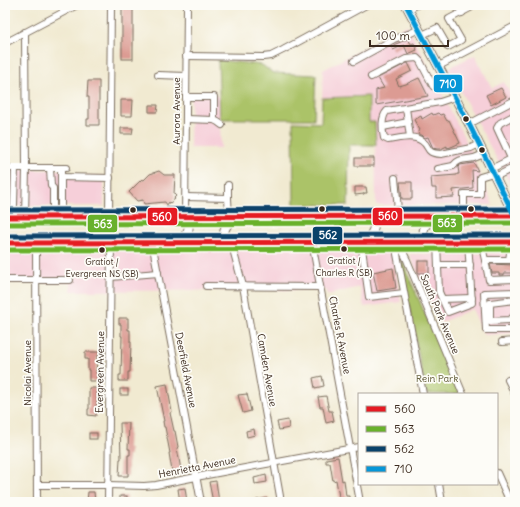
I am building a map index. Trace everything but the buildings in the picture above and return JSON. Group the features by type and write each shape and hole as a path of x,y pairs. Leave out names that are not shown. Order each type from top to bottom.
{"main road":[{"path":"5,217 515,217 469,124 408,7"},
{"path":"362,242 372,233 374,228 374,224 370,216"},
{"path":"426,242 423,235 424,228 429,221 436,216"},
{"path":"177,242 189,229 189,223 186,217"},
{"path":"230,242 224,236 224,230 233,217"},
{"path":"5,243 514,242"}],"street":[{"path":"5,43 77,5"},
{"path":"109,217 111,5"},
{"name":"Aurora Avenue","path":"186,217 187,5"},
{"path":"186,56 270,56 366,5"},
{"path":"408,7 417,5"},
{"path":"458,5 462,13"},
{"path":"354,61 404,35 437,28 448,47 460,40 449,19 470,8 469,5"},
{"path":"439,66 515,26"},
{"path":"25,32 25,217"},
{"path":"420,61 433,54"},
{"path":"371,77 406,59 417,58 433,86 446,79"},
{"path":"158,75 186,76"},
{"path":"186,97 214,97 214,120"},
{"path":"455,97 440,102 385,112 383,118 384,137 388,140 410,137 421,140 432,153 436,154 471,148 479,144"},
{"path":"469,124 515,101"},
{"path":"406,108 410,137"},
{"path":"464,216 464,194 480,194 480,177 493,173 514,163 497,128 500,123 515,116"},
{"path":"186,119 214,120 222,125"},
{"path":"383,127 408,122"},
{"path":"438,169 453,166 460,160 475,158 484,154"},
{"path":"5,168 63,168 57,217"},
{"path":"15,168 14,203 25,202"},
{"path":"50,168 51,186 53,188 57,217"},
{"path":"61,177 110,178"},
{"path":"395,178 398,216"},
{"path":"228,185 228,198 233,217"},
{"path":"186,198 228,198"},
{"name":"Deerfield Avenue","path":"152,242 201,502"},
{"name":"Camden Avenue","path":"230,242 242,286 280,502"},
{"name":"Charles R Avenue","path":"314,242 314,253 360,502"},
{"path":"362,242 369,297 404,293"},
{"path":"398,242 397,254 423,393"},
{"name":"South Park Avenue","path":"398,242 463,393"},
{"path":"437,242 439,292 448,312 472,303 468,242"},
{"path":"481,242 489,280 515,280"},
{"path":"486,260 512,260 510,253 514,242"},
{"name":"Nicolai Avenue","path":"36,243 37,502"},
{"name":"Evergreen Avenue","path":"108,502 112,243"},
{"path":"438,265 470,265"},
{"path":"111,277 158,273"},
{"path":"5,280 70,280"},
{"path":"206,286 320,286"},
{"path":"515,292 484,293 486,330 515,330"},
{"path":"442,299 472,298"},
{"path":"515,300 490,302 490,321 510,320 515,315"},
{"path":"502,342 515,341"},
{"path":"508,380 515,394"},
{"name":"Henrietta Avenue","path":"38,485 156,486 196,477 358,447"},
{"path":"498,475 510,502"},
{"path":"439,485 442,502"}],"shaded area":[{"path":"407,25 473,155 493,205 376,205 375,123 369,123 369,96 322,98 323,70"},
{"path":"475,55 492,88 504,82 512,97 515,96 515,193 448,68"},
{"path":"191,95 219,96 221,148 190,148"},
{"path":"5,170 66,170 66,175 104,176 104,206 5,206"},
{"path":"392,248 401,302 364,307 360,287 327,295 326,290 71,291 71,283 5,283 5,249"},
{"path":"515,253 515,333 484,335 472,309 440,323 409,254"}],"green space":[{"path":"218,60 262,65 273,73 316,75 314,119 220,119"},
{"path":"369,96 369,122 375,122 376,145 349,145 348,205 294,205 293,122 321,123 322,98"},
{"name":"Rein Park","path":"402,261 460,393 426,393 401,263"}],"transit line":[{"name":"710","path":"406,5 469,124 515,217"},
{"name":"562","path":"5,210 515,209"},
{"name":"560","path":"5,217 515,216"},
{"name":"563","path":"5,224 515,223"},
{"name":"562","path":"5,236 515,235"},
{"name":"560","path":"5,243 515,242"},
{"name":"563","path":"5,250 515,249"}],"place":[{"name":"Gratiot / Charles R (SB)","path":"344,249"},
{"name":"Gratiot / Evergreen NS (SB)","path":"102,250"}]}
